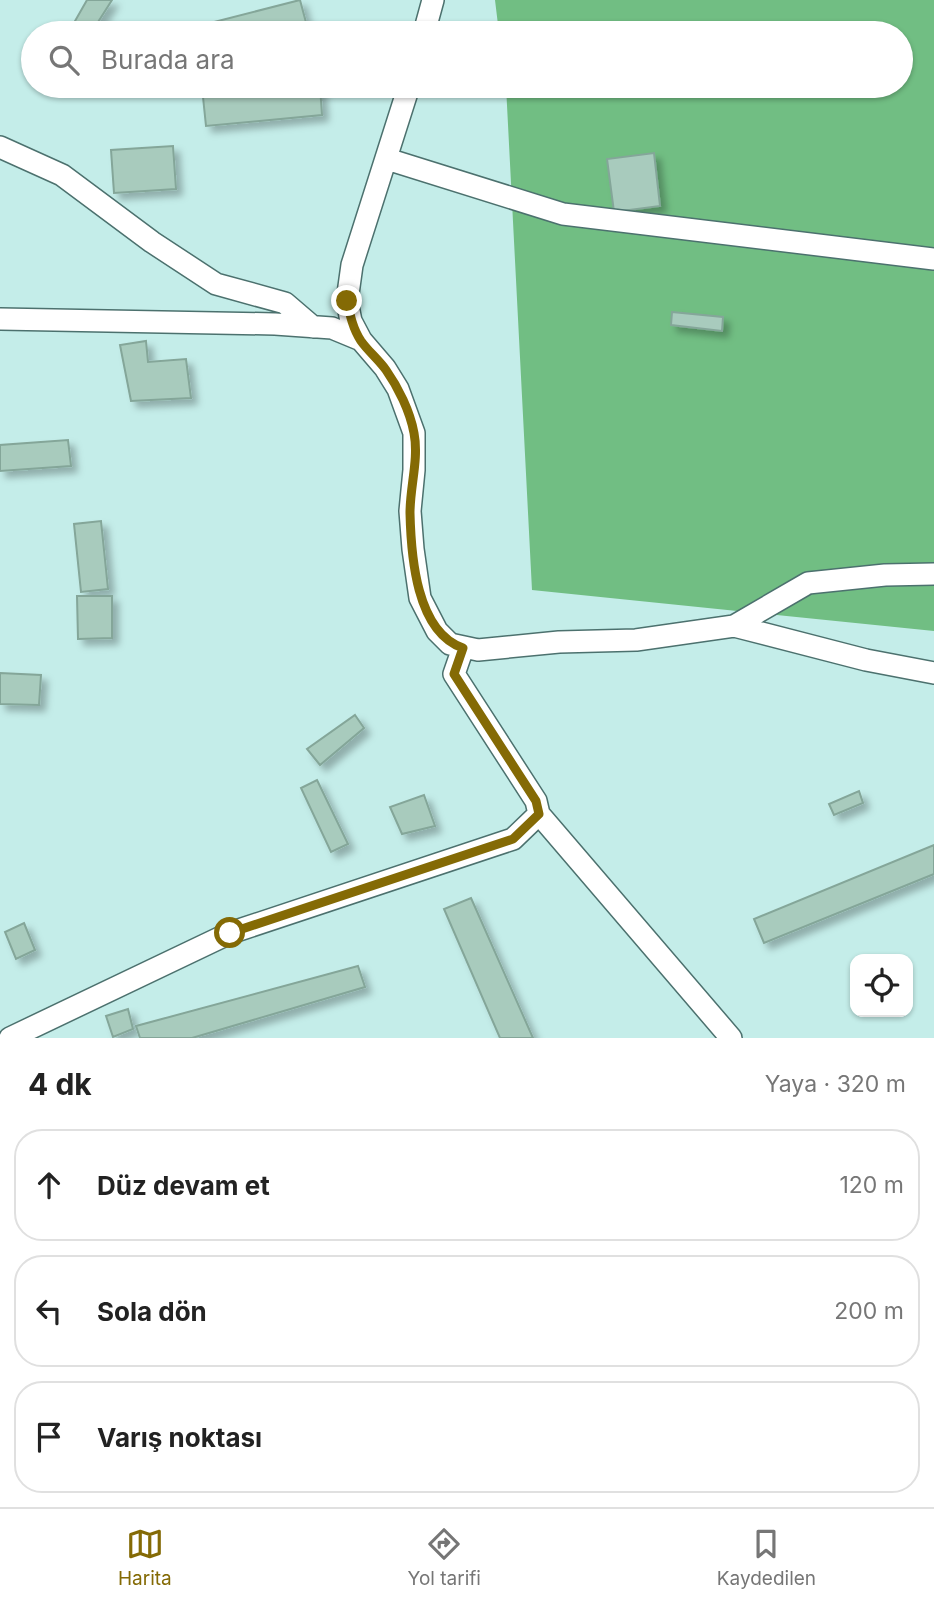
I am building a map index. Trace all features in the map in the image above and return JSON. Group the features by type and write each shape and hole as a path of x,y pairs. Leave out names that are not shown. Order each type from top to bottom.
{"street":[{"path":"427,21 433,0"},
{"path":"405,98 352,265 347,301 351,321 361,340 398,388 414,433 410,511 420,598 438,631 450,644 478,650 559,642 636,640 734,626 808,583 885,575 934,574"},
{"path":"0,147 62,175 152,242 216,284 285,303 313,327"},
{"path":"387,159 563,214 934,259"},
{"path":"0,319 332,328 361,340"},
{"path":"734,626 866,660 934,673"},
{"path":"463,648 454,674 536,801 539,814 730,1038"},
{"path":"10,1038 230,933 513,839 539,814"}],"green space":[{"path":"495,0 934,0 934,631 532,590 507,98 913,98 913,21 498,21"}],"building":[{"path":"87,0 112,0 99,21 75,21"},
{"path":"300,0 306,21 218,21"},
{"path":"203,98 321,98 322,115 206,126"},
{"path":"173,146 176,189 114,193 111,150"},
{"path":"654,153 660,206 614,212 607,159"},
{"path":"672,312 723,317 722,331 671,325"},
{"path":"146,341 148,362 186,359 191,398 131,401 120,345"},
{"path":"68,440 71,466 0,471 0,445"},
{"path":"101,521 108,589 81,592 74,524"},
{"path":"77,596 112,596 112,638 78,639"},
{"path":"0,673 41,675 39,705 0,704"},
{"path":"355,715 364,728 320,765 307,749"},
{"path":"317,780 348,844 331,852 301,788"},
{"path":"859,791 863,803 834,815 829,804"},
{"path":"424,795 435,826 402,834 390,807"},
{"path":"934,845 934,874 764,943 754,919"},
{"path":"471,898 533,1038 500,1038 444,909"},
{"path":"24,923 35,950 16,959 5,932"},
{"path":"358,966 365,987 192,1038 140,1038 136,1026"},
{"path":"128,1009 133,1029 113,1037 106,1016"}],"route":[{"path":"230,933 513,839 539,814 536,801 454,674 463,648 450,644 438,631 420,598 410,511 414,433 398,388 361,340 351,321 347,301"}]}
